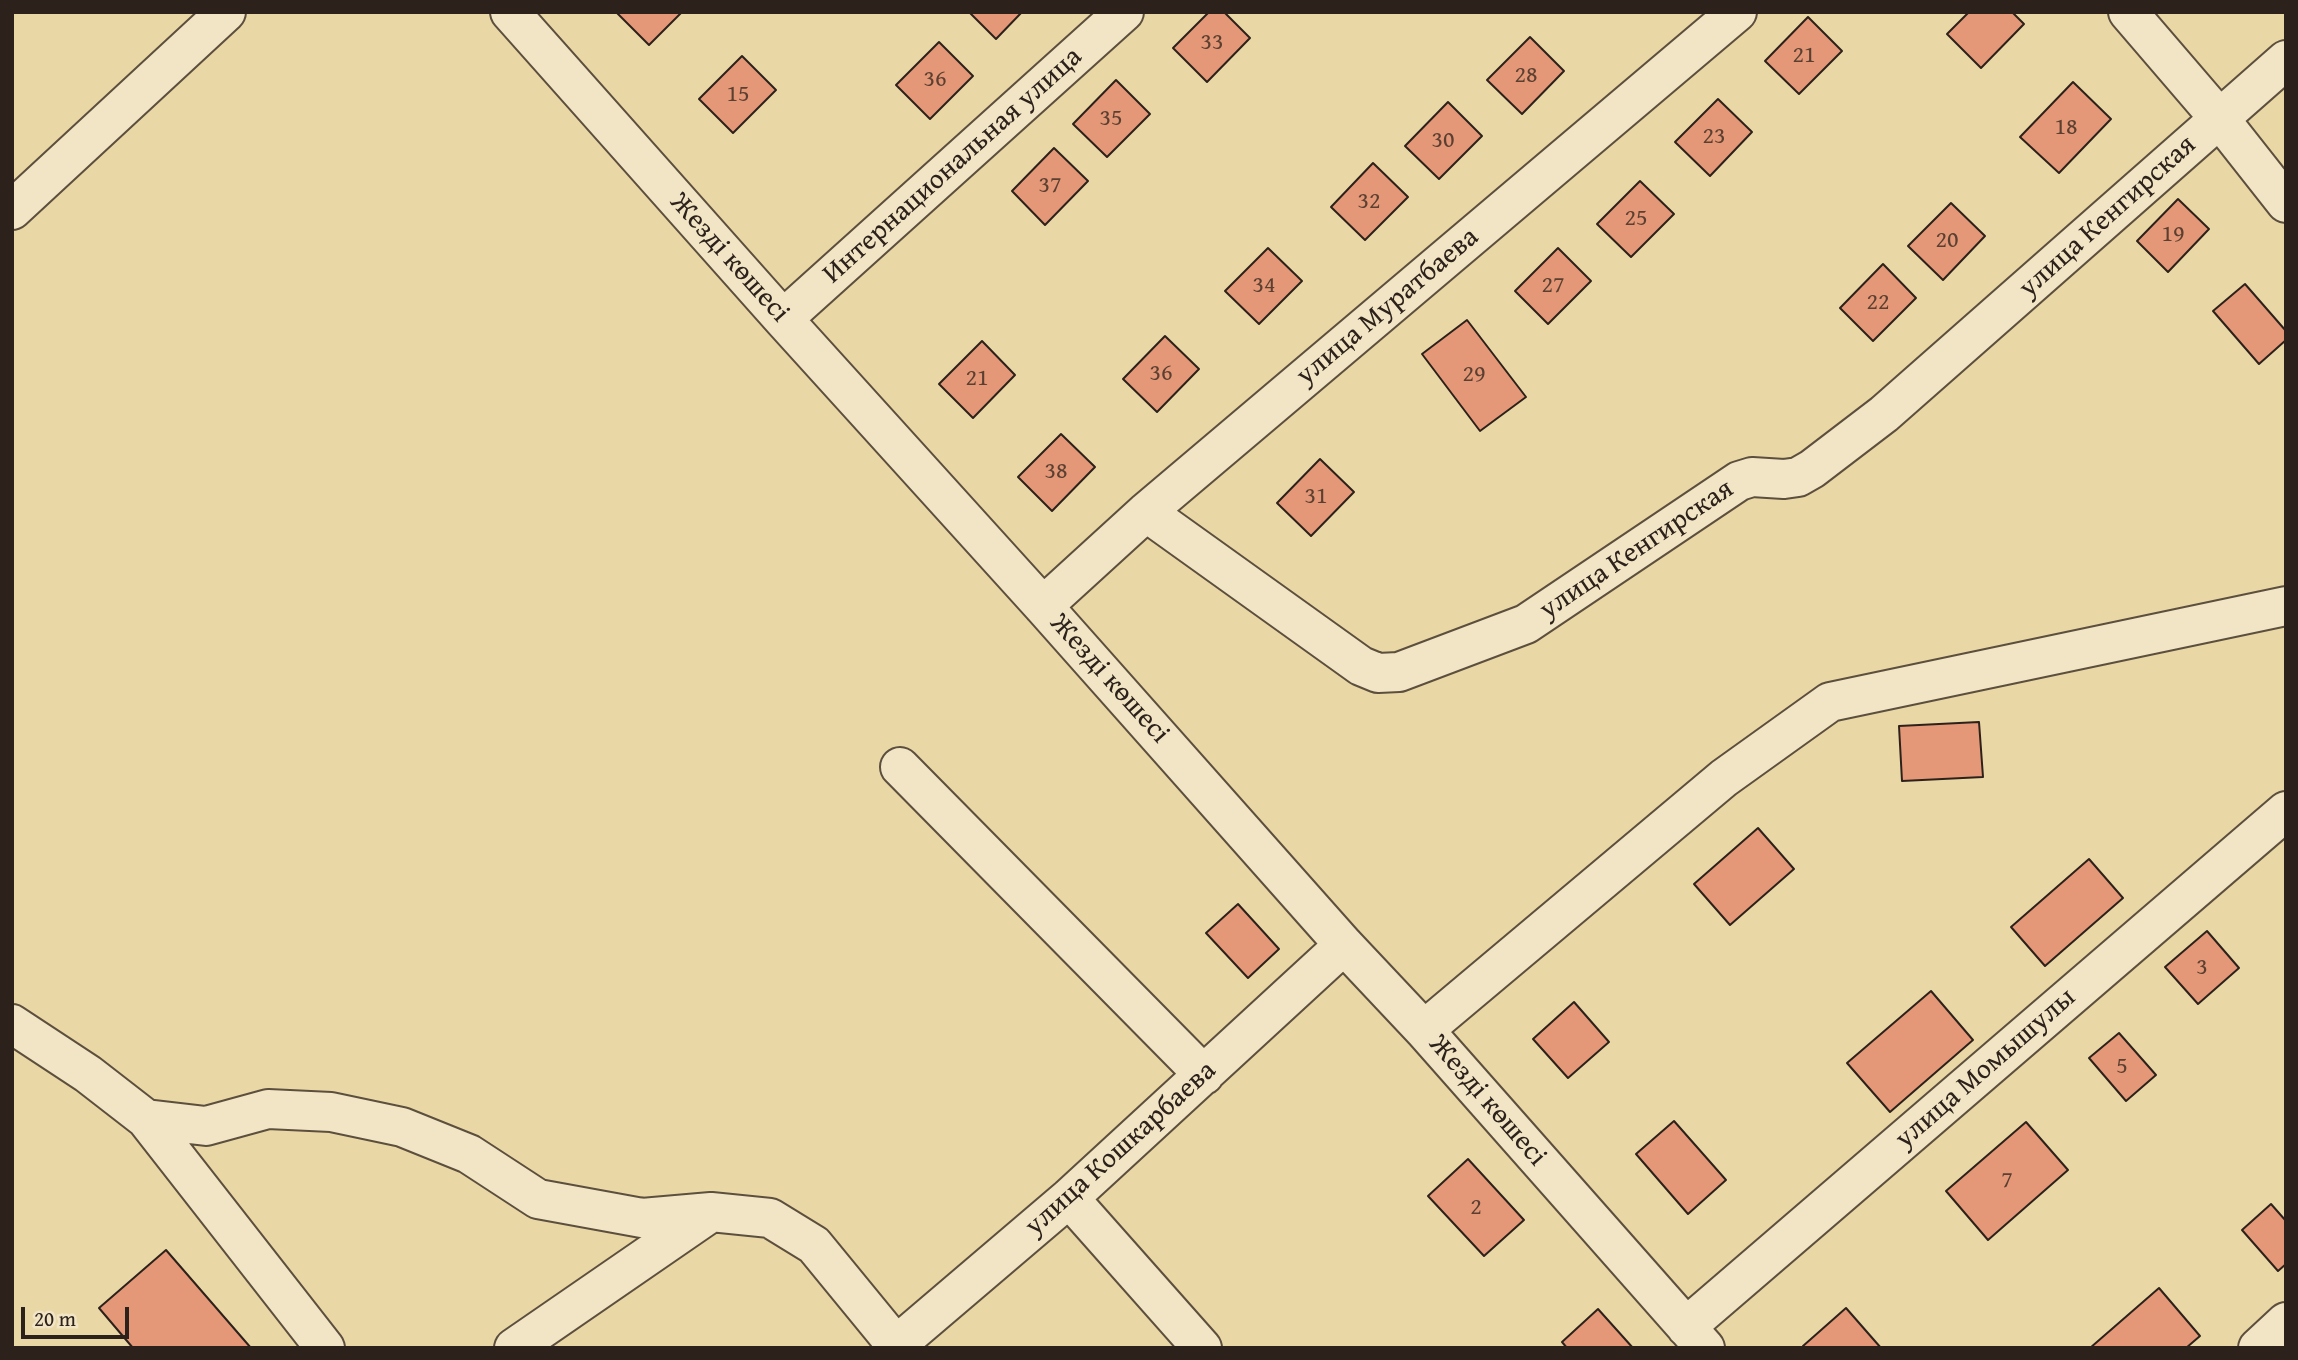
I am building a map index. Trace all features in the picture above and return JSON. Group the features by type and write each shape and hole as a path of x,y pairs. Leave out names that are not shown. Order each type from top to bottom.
{"street":[{"path":"12,210 226,12"},
{"name":"Интернациональная улица","path":"783,319 1124,12"},
{"name":"улица Муратбаева","path":"1043,606 1146,512 1737,12"},
{"path":"2128,12 2219,118 2286,202"},
{"name":"Жезді көшесі","path":"525,17 783,319 1424,1030 1696,1337"},
{"name":"улица Кенгирская","path":"1146,512 1361,666 1378,673 1399,672 1526,624 1739,481 1752,477 1798,477 1812,469 1884,414 2286,60"},
{"path":"1424,1030 1724,778 1830,702 2286,606"},
{"path":"900,768 1204,1075"},
{"name":"улица Момышулы","path":"1696,1337 2286,811"},
{"name":"улица Кошкарбаева","path":"895,1346 1069,1198 1344,944"},
{"path":"12,1024 88,1074 146,1119 325,1348"},
{"path":"146,1119 206,1126 268,1109 331,1112 402,1127 469,1154 537,1199 642,1218 711,1212 770,1218 814,1245 895,1346"},
{"path":"1069,1198 1202,1348"},
{"path":"514,1348 711,1212"},
{"path":"2258,1348 2286,1322"}],"building":[{"path":"616,12 682,12 649,45"},
{"path":"969,12 1022,12 996,39"},
{"path":"1209,12 1224,12 1250,38 1207,82 1173,48"},
{"path":"1969,12 2012,12 2024,24 1981,68 1947,34"},
{"path":"1808,17 1842,51 1799,94 1765,61"},
{"path":"1530,37 1564,71 1522,114 1487,80"},
{"path":"939,42 973,76 930,119 896,85"},
{"path":"742,56 776,90 733,133 699,99"},
{"path":"1116,80 1150,114 1107,157 1073,124"},
{"path":"2073,82 2111,119 2059,173 2020,137"},
{"path":"1718,99 1752,132 1710,176 1675,142"},
{"path":"1448,102 1482,136 1439,179 1405,146"},
{"path":"1054,148 1088,181 1045,225 1012,191"},
{"path":"1373,163 1408,197 1365,240 1331,207"},
{"path":"1640,181 1674,214 1631,257 1597,224"},
{"path":"2178,199 2209,229 2168,272 2137,241"},
{"path":"1951,203 1985,236 1943,280 1908,246"},
{"path":"1268,248 1302,281 1259,324 1225,291"},
{"path":"1558,248 1591,281 1548,324 1515,291"},
{"path":"1883,264 1916,298 1873,341 1840,308"},
{"path":"2245,284 2286,331 2286,340 2259,364 2213,311"},
{"path":"1467,320 1526,397 1480,431 1422,354"},
{"path":"1165,336 1199,369 1157,412 1123,379"},
{"path":"982,341 1015,375 973,418 939,384"},
{"path":"1061,434 1095,467 1052,511 1018,477"},
{"path":"1320,459 1354,492 1311,536 1277,503"},
{"path":"1979,722 1983,777 1902,781 1899,726"},
{"path":"1758,828 1794,869 1730,925 1694,884"},
{"path":"2089,859 2123,898 2045,966 2011,927"},
{"path":"1238,904 1279,949 1248,978 1206,933"},
{"path":"2207,931 2239,968 2198,1004 2165,967"},
{"path":"1931,991 1973,1040 1890,1112 1847,1063"},
{"path":"1574,1002 1609,1042 1568,1078 1533,1039"},
{"path":"2119,1033 2156,1075 2126,1101 2089,1058"},
{"path":"1674,1121 1726,1180 1688,1214 1636,1154"},
{"path":"2026,1122 2068,1170 1988,1240 1946,1191"},
{"path":"1468,1159 1524,1220 1484,1256 1428,1196"},
{"path":"2271,1204 2286,1221 2286,1264 2278,1271 2242,1230"},
{"path":"166,1250 251,1348 133,1348 99,1308"},
{"path":"2159,1288 2200,1336 2186,1348 2090,1348"},
{"path":"1846,1308 1881,1348 1804,1348 1803,1346"},
{"path":"1598,1309 1633,1348 1567,1348 1562,1342"}]}
